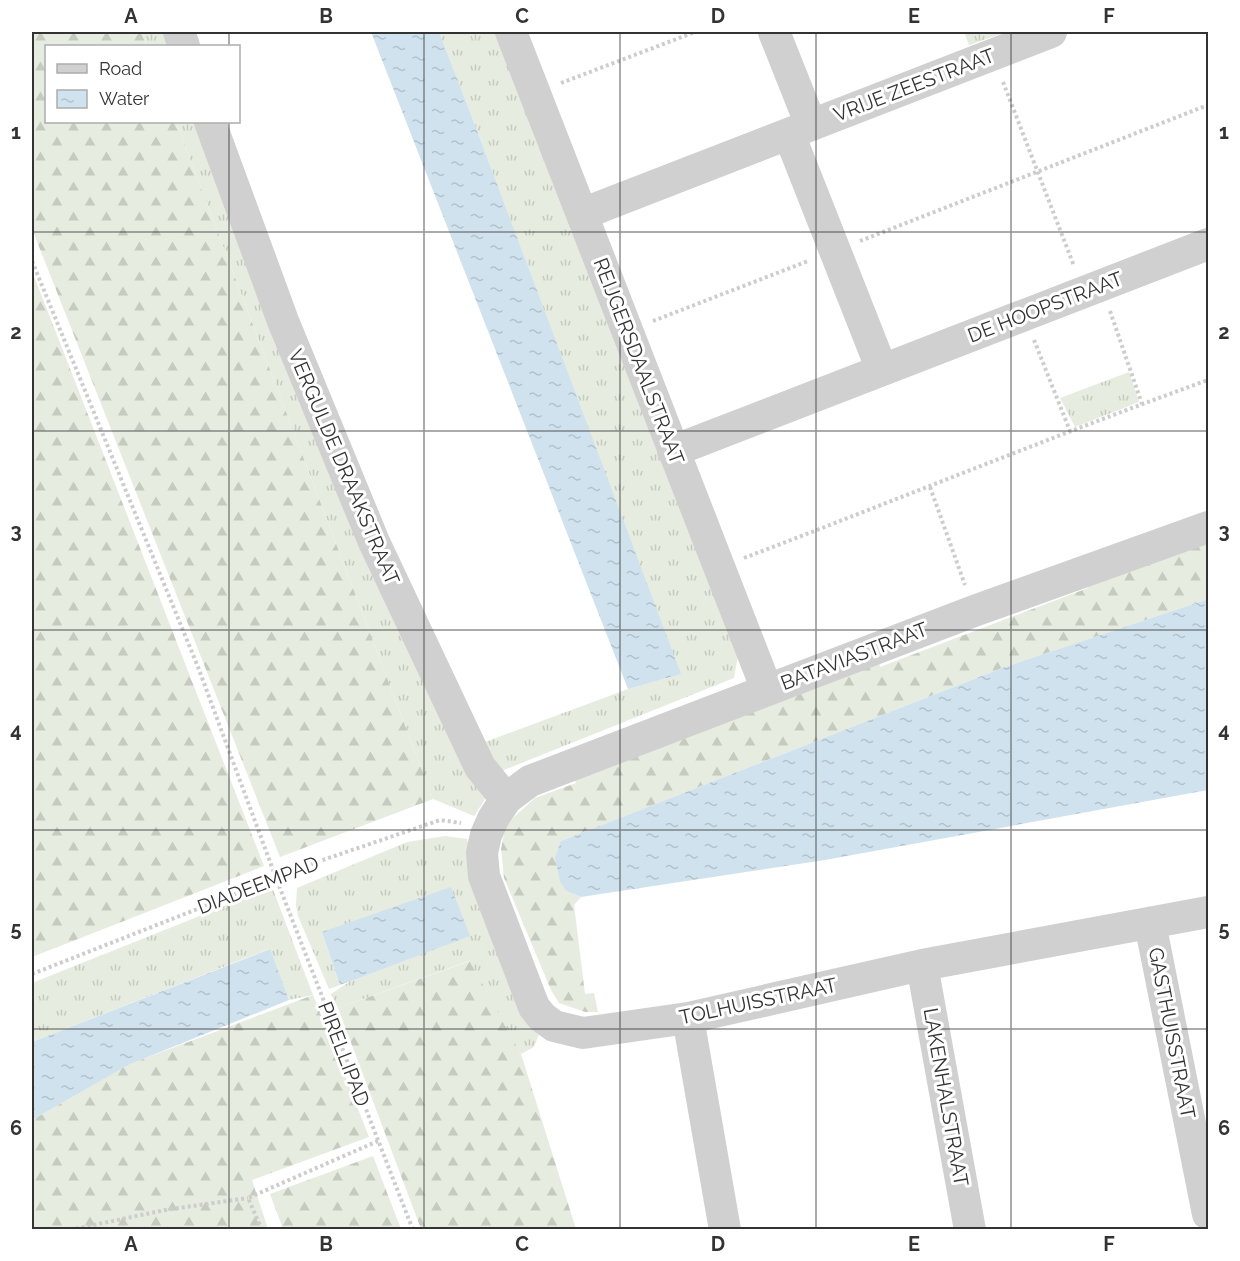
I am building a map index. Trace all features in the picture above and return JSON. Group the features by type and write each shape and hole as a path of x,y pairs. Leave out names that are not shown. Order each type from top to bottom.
{"street":[{"name":"REIJGERSDAALSTRAAT","path":"511,32 767,690"},
{"name":"VRIJE ZEESTRAAT","path":"774,32 800,129"},
{"name":"VRIJE ZEESTRAAT","path":"582,214 1051,32"},
{"name":"VERGULDE DRAAKSTRAAT","path":"210,123 283,321 374,542 480,767 506,799"},
{"path":"800,129 835,250 882,370"},
{"name":"DE HOOPSTRAAT","path":"673,451 1209,244"},
{"name":"BATAVIASTRAAT","path":"506,799 530,781 974,610 1209,526"},
{"name":"TOLHUISSTRAAT","path":"506,799 486,835 482,853 484,876 534,1007 554,1026 583,1033 688,1018 922,965 1209,912"},
{"name":"GASTHUISSTRAAT","path":"1150,923 1209,1214"},
{"name":"LAKENHALSTRAAT","path":"922,965 970,1230"},
{"path":"688,1018 725,1230"}],"path":[{"path":"535,93 695,32"},
{"path":"993,54 1038,172 1092,288 1142,404"},
{"path":"627,330 1209,105"},
{"name":"PIRELLIPAD","path":"32,261 198,667 276,878 413,1230"},
{"path":"1024,315 1070,431"},
{"path":"719,567 1070,431 1209,380"},
{"path":"930,487 974,610"},
{"name":"DIADEEMPAD","path":"32,974 317,862 440,820 474,827 486,835"},
{"path":"70,1230 165,1210 248,1198 378,1141"},
{"path":"248,1198 262,1230"}],"green space":[{"path":"32,32 141,32 147,45 45,45 45,123 176,123 433,799 280,857 32,229"},
{"path":"141,32 170,32 175,45 147,45"},
{"path":"439,32 501,32 738,656 734,678 499,772 477,745 628,689 680,674"},
{"path":"964,32 1007,32 969,45"},
{"path":"176,123 200,123 487,796 474,816 433,799"},
{"path":"32,271 264,866 32,957"},
{"path":"1129,372 1139,402 1075,427 1060,398"},
{"path":"1208,531 1208,599 1002,668 561,841 566,891 581,897 574,905 585,994 594,993 598,1012 585,1012 559,1003 551,990 504,878 501,849 505,829 514,817 535,798 576,783 573,775 878,656 880,667 1088,588 1085,577"},
{"path":"445,836 467,839 502,954 541,1029 534,1047 521,1054 469,961 338,1008 331,994 349,982 322,932 340,985 329,989 298,916 297,888 407,842"},
{"path":"272,887 313,995 289,1000 269,949 32,1042 32,983"},
{"path":"470,961 521,1054 576,1229 421,1229 338,1008"},
{"path":"313,995 369,1137 252,1180 268,1229 32,1229 32,1120 127,1065"},
{"path":"373,1156 401,1229 283,1229 270,1194"}],"water":[{"path":"371,32 439,32 681,674 628,689"},
{"path":"1208,599 1208,790 825,860 581,897 566,891 560,881 555,858 561,841 1002,668"},
{"path":"451,887 470,936 340,985 322,932"},
{"path":"270,949 289,1000 128,1065 32,1120 32,1042"}]}
